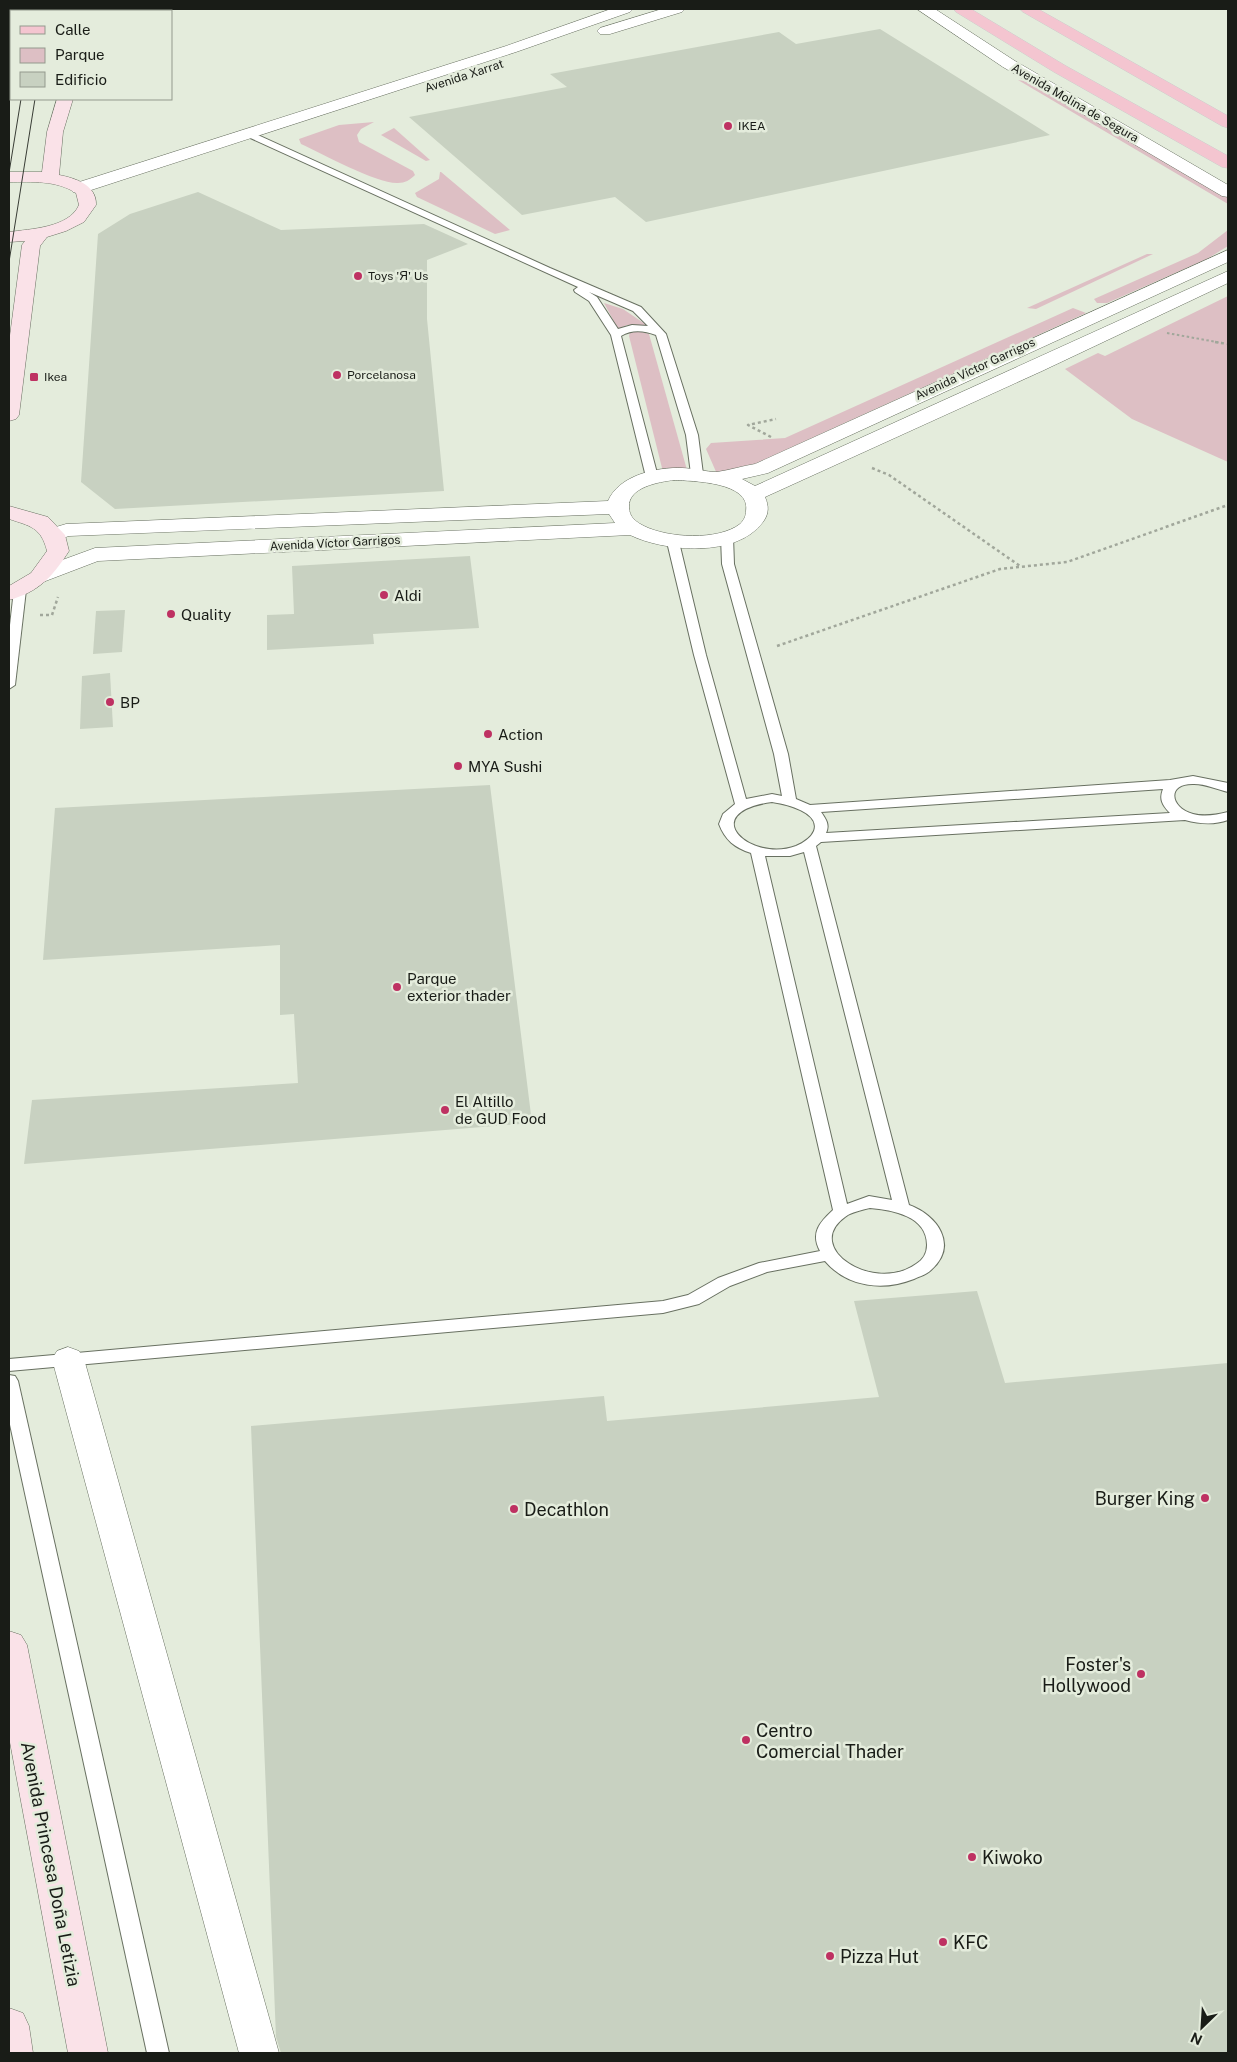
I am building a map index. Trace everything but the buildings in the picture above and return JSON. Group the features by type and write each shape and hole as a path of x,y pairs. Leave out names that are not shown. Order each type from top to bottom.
{"main road":[{"name":"Avenida Molina de Segura","path":"961,9 1060,69 1228,163"},
{"path":"1028,9 1228,123"}],"street":[{"name":"Avenida Xarrat","path":"348,102 520,37 585,9"},
{"name":"Avenida Xarrat","path":"79,188 512,49 625,9"},
{"name":"Avenida Xarrat","path":"249,134 306,126 677,9"},
{"name":"Avenida Molina de Segura","path":"925,9 1008,64 1228,192"},
{"path":"50,178 55,132 65,100"},
{"path":"9,177 50,178 79,188 87,195 89,203 84,212 75,220 41,233 9,237"},
{"path":"9,416 30,245 41,233"},
{"name":"Avenida Víctor Garrigos","path":"720,477 761,469 1228,255"},
{"name":"Avenida Víctor Garrigos","path":"753,495 1035,367 1228,276"},
{"path":"674,474 720,477 740,485 753,495 759,506 756,518 745,529 727,538 704,542 673,542 650,537 631,528 620,518 617,507 621,495 633,485 652,478 674,474"},
{"name":"Avenida Víctor Garrigos","path":"54,535 66,530 617,507"},
{"path":"11,509 40,522 54,535 58,551 43,575 14,591"},
{"name":"Avenida Víctor Garrigos","path":"43,575 94,555 631,528"},
{"path":"68,1359 259,2053"},
{"name":"Avenida Princesa Doña Letizia","path":"9,1645 88,2053"},
{"path":"9,2026 13,2053"}],"lane":[{"path":"249,134 546,270 637,309 661,334 692,435 697,474"},
{"path":"546,270 593,299 616,335 652,478"},
{"path":"616,335 626,328 644,328 661,334"},
{"path":"727,538 728,564 781,754 789,800"},
{"path":"673,542 700,655 741,804"},
{"path":"9,686 14,591"},
{"path":"810,809 1174,784 1181,781 1198,779 1226,785"},
{"path":"1174,784 1168,790 1166,797 1169,804 1186,816"},
{"path":"902,1207 813,841 820,830 817,816 810,809 789,800 772,798 741,804 729,815 726,826 730,836 741,845 757,851 785,852 794,851 813,841 1186,816 1204,820 1228,816"},
{"path":"757,851 840,1211"},
{"path":"869,1202 886,1203 902,1207 915,1212 933,1231 936,1242 934,1255 926,1267 911,1276 894,1280 874,1280 855,1276 839,1267 828,1255 823,1236 826,1226 840,1211 854,1205 869,1202"},
{"path":"9,1365 662,1307 693,1300 724,1282 765,1267 828,1255"},
{"path":"9,1381 158,2053"}],"path":[{"path":"1166,333 1228,344"},
{"path":"775,439 748,425 776,419"},
{"path":"864,465 889,474 1021,566"},
{"path":"773,639 775,646 1000,569 1067,562 1228,506"}],"green space":[{"path":"1018,80 1030,82 1220,192 1228,198 1228,204"},
{"path":"374,122 361,129 357,135 359,142 413,171 415,175 409,180 398,183 377,179 301,144 299,139 339,125"},
{"path":"394,128 430,160 426,161 381,135"},
{"path":"440,172 510,230 495,234 417,197 415,193 439,179"},
{"path":"1228,230 1228,246 1207,259 1107,303 1097,303 1094,299 1198,253"},
{"path":"1147,254 1153,254 1036,309 1027,308"},
{"path":"1228,296 1228,462 1132,419 1065,369 1098,353 1105,356"},
{"path":"604,303 623,309 648,326 627,325 618,329"},
{"path":"1073,308 1086,313 746,468 717,474 706,449 711,443 785,438"},
{"path":"638,331 649,334 687,470 663,472 629,336 630,332"}],"tram line":[{"path":"9,173 21,100"},
{"path":"9,262 35,100"}],"place":[{"name":"IKEA","path":"728,126"},
{"name":"Toys 'Я' Us","path":"358,276"},
{"name":"Porcelanosa","path":"337,375"},
{"name":"Ikea","path":"34,377"},
{"name":"Aldi","path":"384,595"},
{"name":"Quality","path":"171,614"},
{"name":"BP","path":"110,702"},
{"name":"Action","path":"488,734"},
{"name":"MYA Sushi","path":"458,766"},
{"name":"Parque exterior thader","path":"397,987"},
{"name":"El Altillo de GUD Food","path":"445,1110"},
{"name":"Burger King","path":"1205,1498"},
{"name":"Decathlon","path":"514,1509"},
{"name":"Foster's Hollywood","path":"1141,1674"},
{"name":"Centro Comercial Thader","path":"746,1740"},
{"name":"Kiwoko","path":"972,1857"},
{"name":"KFC","path":"943,1942"},
{"name":"Pizza Hut","path":"830,1956"}]}
